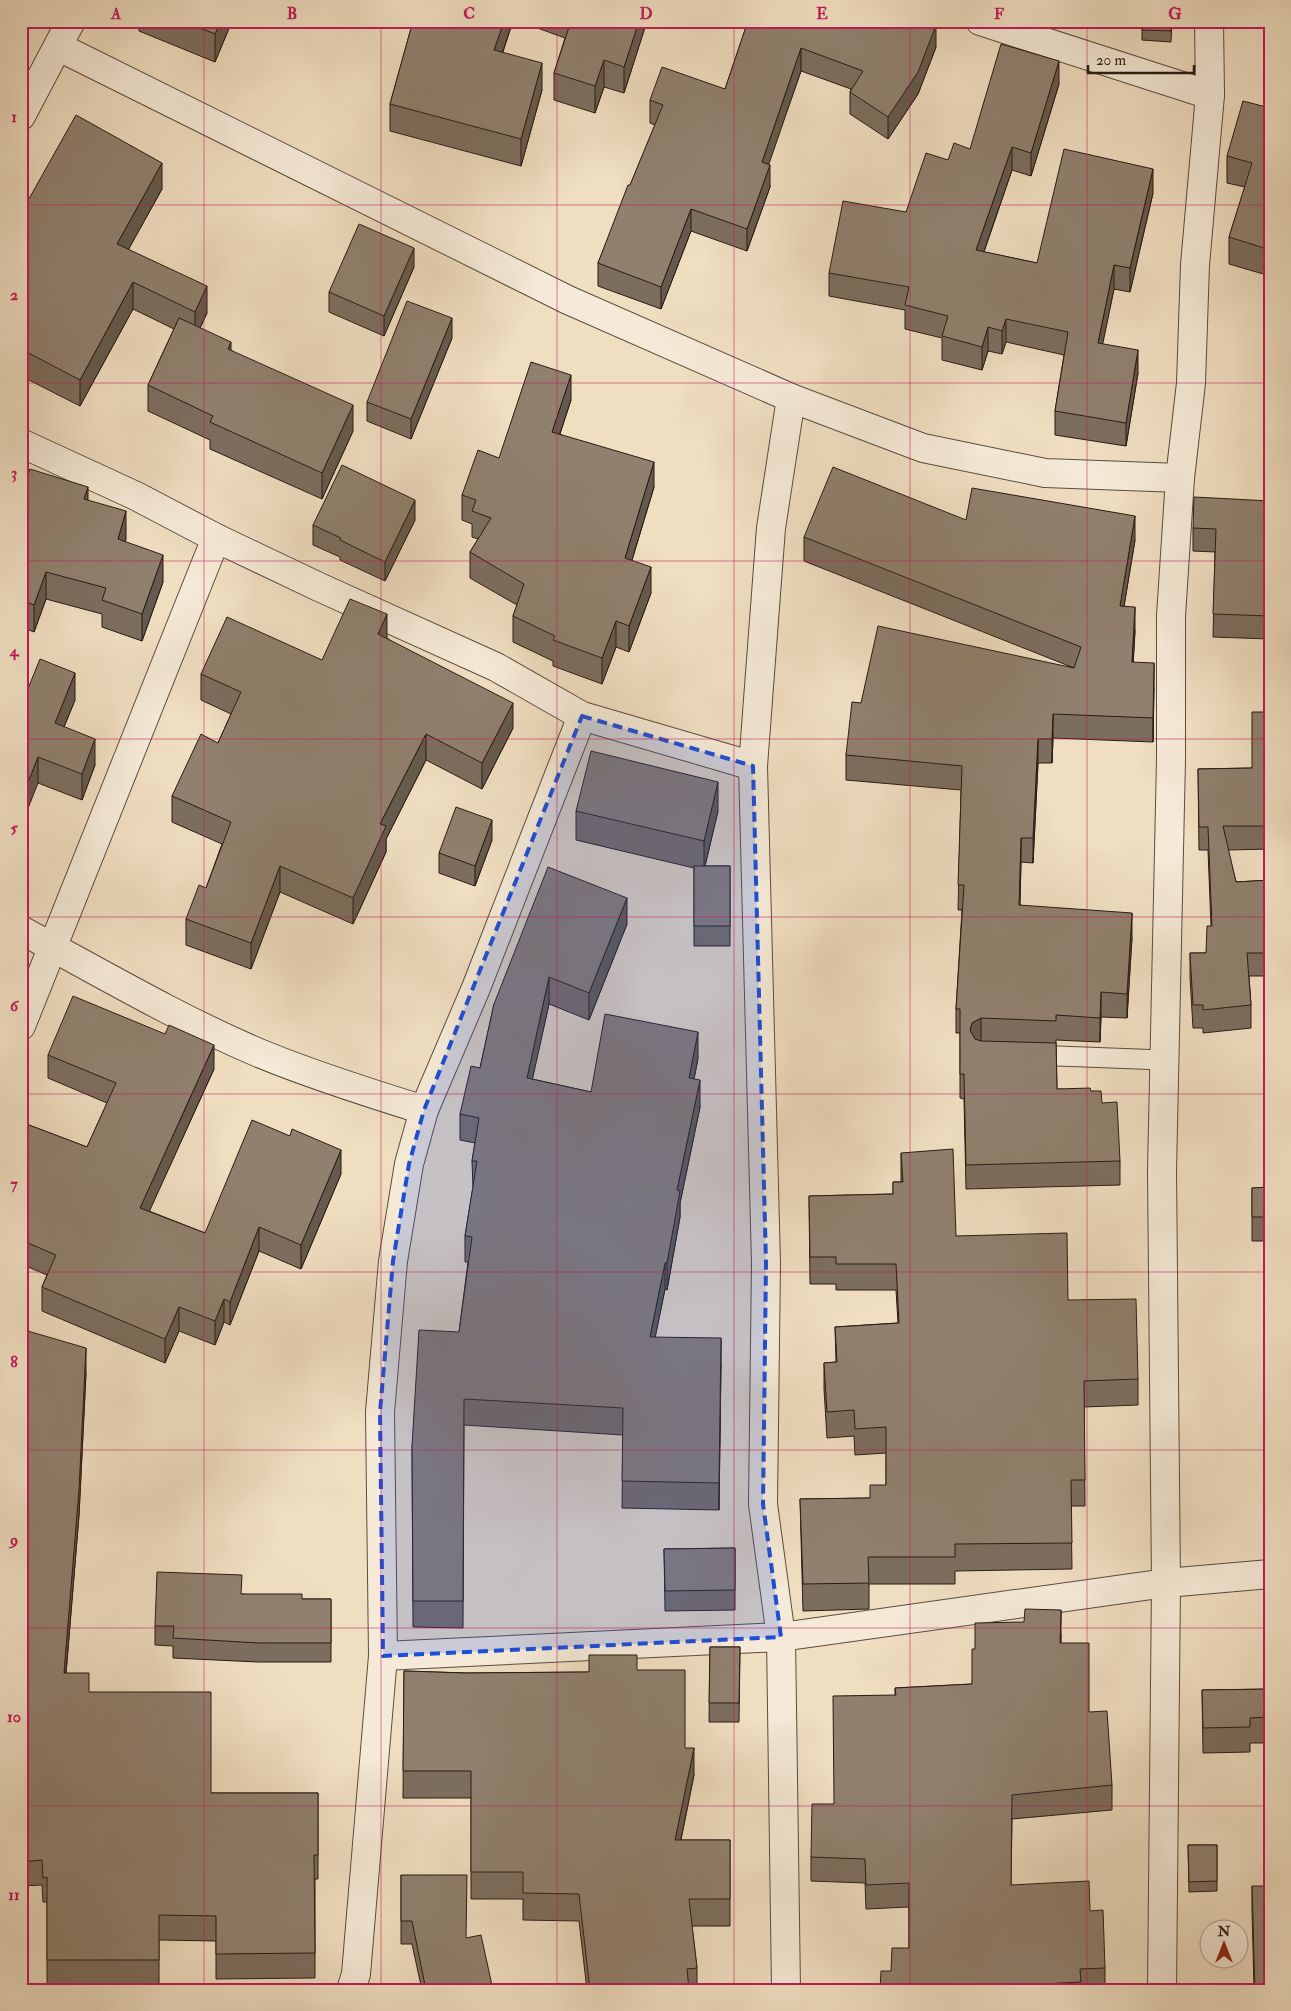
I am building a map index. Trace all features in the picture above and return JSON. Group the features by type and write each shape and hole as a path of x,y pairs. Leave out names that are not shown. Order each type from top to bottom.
{"street":[{"path":"21,116 71,21"},
{"path":"980,21 1210,95"},
{"path":"1162,1990 1166,1583 1162,1171 1171,769 1171,616 1180,478 1191,383 1195,265 1210,95 1209,21"},
{"path":"59,47 568,300 791,398 923,448 1045,473 1180,478"},
{"path":"786,1990 782,1637 763,1504 766,1262 753,766 771,528 791,398"},
{"path":"21,443 136,496 216,538 319,587 496,667 582,716 753,766"},
{"path":"21,1026 216,538"},
{"path":"352,1990 356,1974 383,1656 380,1412 393,1261 409,1164 424,1110 479,979 582,716"},
{"path":"21,930 118,984 258,1052 360,1090 424,1110"},
{"path":"383,1656 782,1637 1166,1583 1270,1574"}],"lane":[{"path":"1010,1055 1164,1060"}],"highlighted area":[{"path":"582,716 753,766 766,1263 763,1504 781,1637 383,1656 380,1412 393,1261 409,1164 424,1110"}],"building":[{"path":"183,21 221,21 215,34"},
{"path":"413,21 504,21 494,50 542,63 521,139 390,104"},
{"path":"571,21 639,21 624,67 604,60 595,86 554,73"},
{"path":"748,21 926,21 936,25 918,72 888,117 850,92 863,71 801,48 762,162 770,165 747,229 691,209 661,287 598,263 628,185 630,185 663,105 650,100 662,67 725,89"},
{"path":"1142,21 1171,21 1171,31 1142,30"},
{"path":"1270,31 1270,51 1265,50"},
{"path":"1001,44 1059,61 1031,153 1012,147 976,250 1037,263 1064,149 1153,169 1130,268 1114,265 1098,343 1138,350 1126,423 1055,411 1068,332 1006,319 1002,331 988,327 982,347 942,336 948,316 905,305 909,287 829,273 843,201 906,212 926,153 948,160 954,143 970,149"},
{"path":"1243,101 1270,108 1270,250 1229,237 1252,163 1227,156"},
{"path":"76,115 162,163 117,244 207,286 195,312 133,282 80,380 21,349 21,213"},
{"path":"359,224 414,248 384,316 329,292"},
{"path":"407,301 452,318 411,419 367,402"},
{"path":"179,318 231,342 228,349 353,405 322,473 210,422 213,416 148,385"},
{"path":"531,362 571,375 552,432 654,462 625,558 651,567 629,626 616,621 602,658 553,640 555,636 513,616 524,584 470,552 491,518 472,511 476,500 462,495 478,450 499,458"},
{"path":"342,465 415,500 385,562 313,525"},
{"path":"833,467 966,520 972,488 1135,516 1120,606 1135,607 1132,662 1154,663 1153,718 1053,714 1052,739 1038,739 1033,838 1021,838 1019,905 1132,913 1127,994 1101,992 1100,1018 1056,1015 1056,1021 981,1018 972,1023 970,1030 975,1039 981,1041 1056,1043 1057,1089 1090,1088 1091,1091 1101,1091 1102,1103 1117,1102 1120,1161 966,1165 964,1074 960,1074 960,1009 956,1009 964,885 958,885 962,766 846,755 852,702 861,703 878,626 1074,668 1081,647 804,537"},
{"path":"30,469 88,487 84,499 126,511 118,539 163,555 142,614 102,600 106,588 46,572 34,605 21,600 21,498"},
{"path":"1194,497 1270,501 1270,826 1223,826 1236,882 1270,880 1270,953 1247,953 1251,1005 1203,1010 1203,1005 1193,1005 1190,953 1206,953 1207,926 1212,926 1208,827 1199,827 1198,769 1252,768 1252,712 1267,712 1269,616 1213,614 1216,529 1193,528"},
{"path":"350,599 387,614 378,634 513,703 482,763 426,734 380,824 386,826 353,898 280,866 251,943 186,919 199,885 206,888 231,822 172,796 201,734 218,743 241,692 201,674 227,617 322,660"},
{"path":"40,659 75,673 55,723 95,739 82,774 38,757 21,800 21,706"},
{"path":"591,751 718,782 704,841 576,811"},
{"path":"456,807 492,820 475,866 439,853"},
{"path":"694,866 730,866 730,926 694,926"},
{"path":"548,867 627,898 589,993 549,977 527,1078 591,1092 605,1014 698,1032 689,1078 700,1080 677,1190 680,1191 667,1263 665,1263 650,1337 721,1338 719,1483 622,1481 623,1408 464,1399 463,1601 413,1601 412,1446 419,1330 459,1332 472,1237 465,1236 477,1161 472,1161 479,1118 460,1114 471,1066 480,1068 494,1004"},
{"path":"73,996 165,1034 169,1025 214,1045 140,1208 205,1233 252,1120 290,1136 292,1129 341,1150 301,1245 259,1227 230,1302 224,1299 215,1321 179,1307 165,1339 42,1287 56,1255 21,1240 21,1122 87,1147 116,1083 48,1055"},
{"path":"953,1149 956,1236 1067,1233 1068,1300 1136,1299 1138,1379 1084,1381 1085,1480 1071,1480 1072,1543 955,1544 955,1557 868,1557 869,1583 803,1584 800,1499 870,1498 870,1485 886,1485 886,1427 855,1429 854,1410 827,1412 824,1363 837,1362 835,1327 899,1323 896,1264 836,1264 836,1257 810,1257 809,1196 893,1194 893,1182 903,1182 901,1153"},
{"path":"1270,1187 1269,1263 1269,1217 1252,1217 1252,1188"},
{"path":"21,1329 86,1348 79,1490 64,1673 89,1673 89,1692 211,1692 211,1793 318,1793 318,1855 314,1855 315,1953 216,1954 216,1916 159,1915 159,1960 47,1960 47,1877 43,1878 42,1860 21,1862"},
{"path":"735,1548 735,1590 665,1591 664,1549"},
{"path":"157,1572 242,1575 241,1594 302,1594 302,1599 331,1599 331,1643 258,1643 173,1638 174,1626 155,1626"},
{"path":"1025,1609 1061,1610 1060,1643 1089,1643 1089,1712 1107,1711 1112,1785 1012,1795 1011,1885 1089,1881 1090,1911 1103,1910 1105,1968 1080,1969 1081,1982 1003,1986 1003,1990 880,1990 881,1971 891,1971 892,1948 909,1948 909,1883 866,1885 865,1859 811,1857 812,1804 834,1804 833,1696 896,1695 895,1688 972,1684 972,1649 975,1649 975,1623 1024,1622"},
{"path":"710,1647 740,1647 739,1703 709,1703"},
{"path":"589,1655 637,1655 637,1670 685,1670 685,1748 694,1748 675,1840 730,1840 730,1899 689,1899 697,1968 687,1969 689,1990 590,1990 579,1894 523,1893 523,1872 471,1872 471,1771 403,1771 404,1671 466,1673 589,1672"},
{"path":"1270,1689 1270,1717 1250,1718 1250,1727 1203,1728 1202,1690"},
{"path":"1188,1845 1217,1845 1217,1881 1189,1882"},
{"path":"401,1875 467,1875 466,1938 481,1935 493,1990 426,1990 412,1921 401,1921"},
{"path":"1252,1886 1270,1886 1270,1990 1255,1990"}]}
